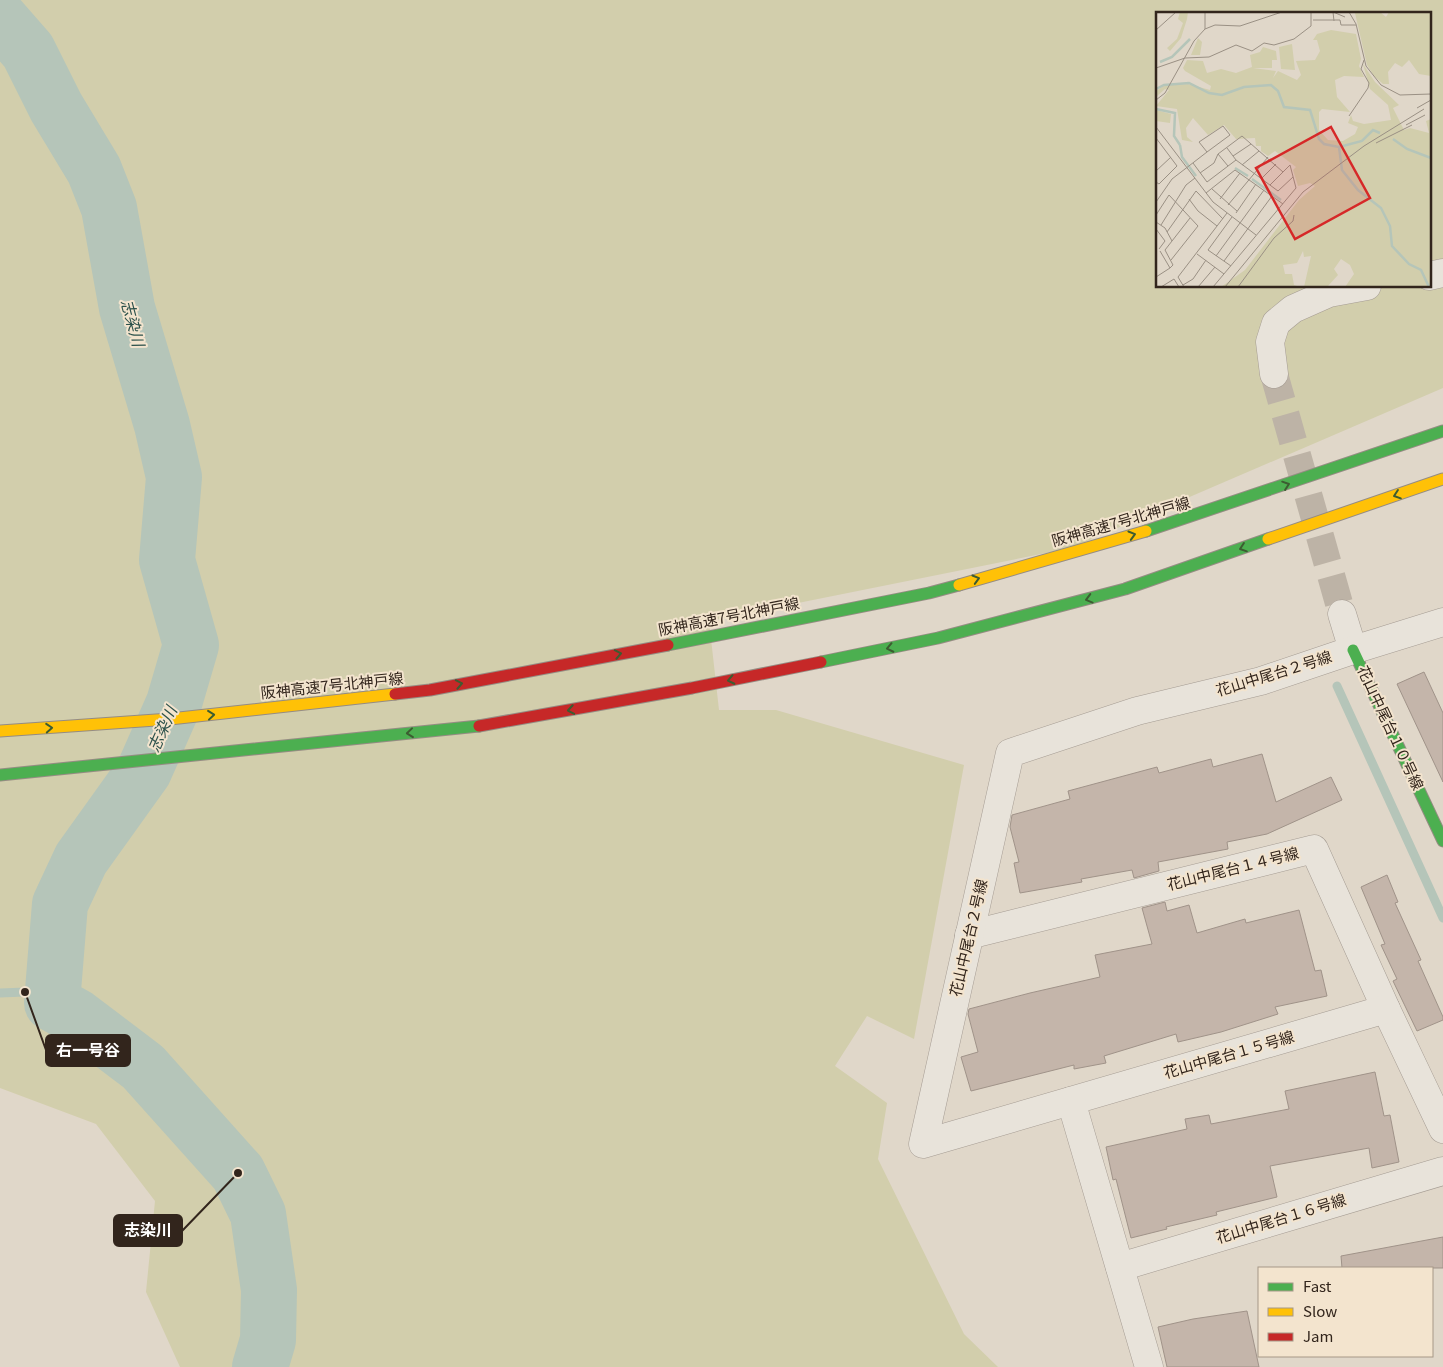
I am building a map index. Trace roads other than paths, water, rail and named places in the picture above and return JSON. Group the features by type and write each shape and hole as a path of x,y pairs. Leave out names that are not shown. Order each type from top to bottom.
{"main road":[{"name":"阪神高速7号北神戸線","path":"0,731 170,719 430,690 929,593 1171,524 1443,431"},
{"path":"0,775 483,726 692,688 938,638 1125,589 1443,479"},
{"name":"花山中尾台１０号線","path":"1353,650 1442,838"}],"street":[{"path":"1430,276 1443,273"},
{"path":"1274,374 1270,342 1276,323 1293,310 1329,293 1356,288"},
{"name":"花山中尾台１０号線","path":"1342,614 1353,650"},
{"name":"花山中尾台２号線","path":"1071,1101 923,1144 1010,753 1137,711 1261,681 1443,622"},
{"name":"花山中尾台１４号線","path":"969,935 1314,849 1386,1009 1443,1129"},
{"name":"花山中尾台１５号線","path":"1071,1101 1386,1009"},
{"path":"1071,1101 1149,1367"},
{"name":"花山中尾台１６号線","path":"1120,1266 1443,1171"}],"waterway":[{"name":"志染川","path":"0,19 28,51 56,107 94,170 109,208 127,308 162,425 174,477 167,560 191,645 174,703 144,771 81,859 60,904 52,1003 77,1017 143,1067 238,1173 258,1214 269,1290 268,1340 260,1367"},
{"path":"1337,686 1443,918"},
{"path":"0,993 25,992 52,1003"}],"tunnel":[{"path":"1274,374 1342,614"}],"place":[{"name":"右一号谷","path":"25,992"},
{"name":"志染川","path":"238,1173"}]}
